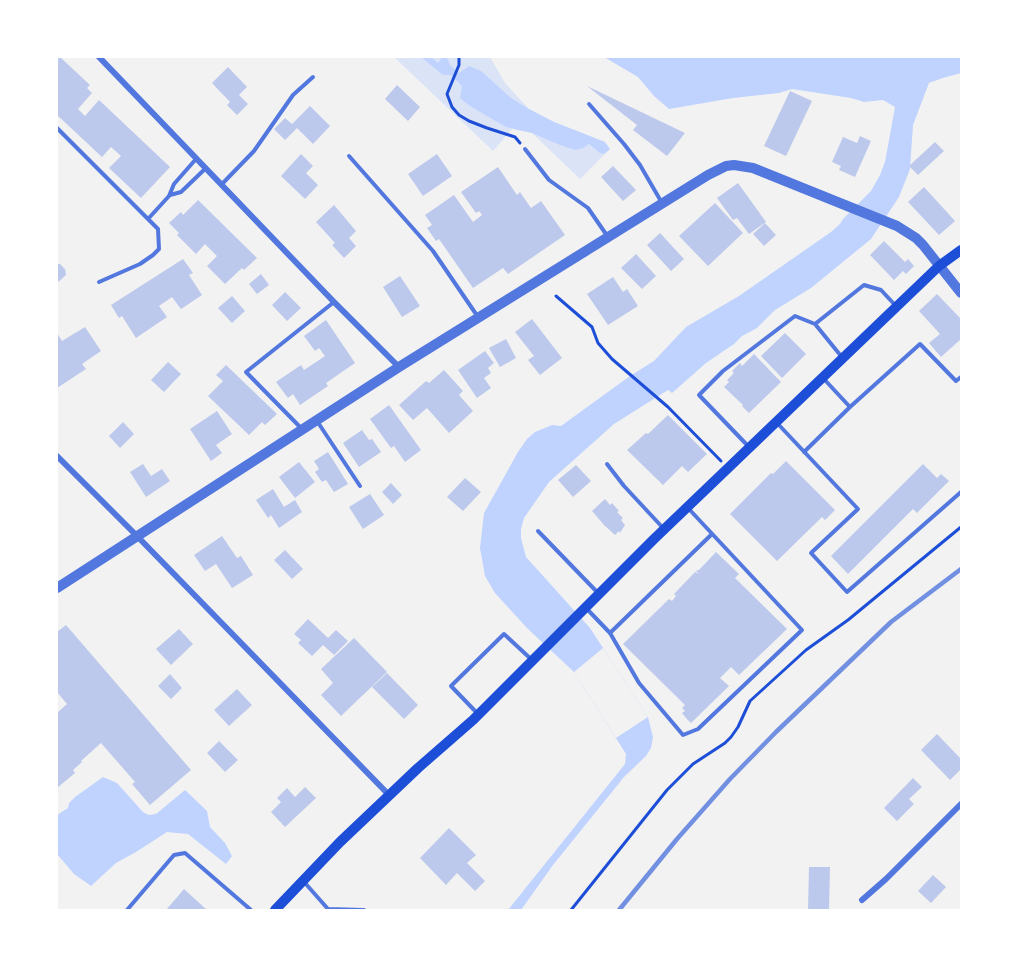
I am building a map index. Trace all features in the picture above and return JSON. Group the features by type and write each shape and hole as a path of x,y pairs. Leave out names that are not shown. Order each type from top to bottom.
{"main road":[{"path":"275,910 340,842 478,715 776,422 939,266 961,250"}],"street":[{"path":"99,57 399,367"},
{"path":"57,588 399,367 726,166 753,168 897,226 916,238 961,293"},
{"path":"57,456 389,795"},
{"path":"862,900 961,804"}],"lane":[{"path":"222,184 254,151 293,95 313,77"},
{"path":"589,104 640,165 663,203"},
{"path":"57,128 158,229 159,249 140,264 99,282"},
{"path":"525,149 549,180 588,208 608,237"},
{"path":"349,156 433,252 479,318"},
{"path":"148,219 170,196 174,184 197,158"},
{"path":"170,196 181,192 206,168"},
{"path":"815,324 864,285 881,290 896,307"},
{"path":"302,429 246,372 334,302"},
{"path":"750,448 699,395 723,371 795,316 815,324 843,358"},
{"path":"804,452 920,344 956,381 961,377"},
{"path":"823,377 850,407"},
{"path":"317,420 360,486"},
{"path":"776,422 858,509 811,553 847,592 961,492"},
{"path":"607,464 664,530"},
{"path":"586,608 610,633 639,683 682,735 698,729 802,630 687,508"},
{"path":"538,531 599,595"},
{"path":"610,633 712,534"},
{"path":"478,715 451,686 504,634 532,661"},
{"path":"127,910 174,855 185,853 251,910"},
{"path":"303,881 328,909 364,910"}],"path":[{"path":"459,57 459,65 447,94 452,107 469,121 514,137 525,149"},
{"path":"556,296 592,327 598,343 612,358 668,407 728,469"},
{"path":"571,910 667,790 693,764 731,737 750,701 806,650 848,620 961,527"}],"shaded area":[{"path":"394,57 490,57 505,83 529,109 554,122 605,142 610,149 580,179 532,133 512,129 493,151"}],"water":[{"path":"421,57 431,57 438,63 440,57 447,57 450,65 459,73 469,66 481,71 511,98 529,109 554,122 605,142 610,149 604,154 589,144 575,150 532,133 506,127 460,98 462,86 451,75 443,75"},
{"path":"604,57 961,57 961,73 929,83 913,125 910,169 899,197 871,239 811,288 775,310 757,328 742,336 706,363 672,393 668,390 614,424 549,482 524,518 521,538 526,557 590,628 648,717 653,737 651,748 646,756 624,777 553,865 521,910 508,910 625,764 626,754 574,672 527,628 495,593 485,576 480,548 484,513 518,452 535,432 552,425 561,426 654,361 686,327 739,296 840,224 871,191 880,175 885,162 895,107 883,100 864,102 792,89 779,93 669,109 638,77"},
{"path":"103,777 117,783 143,812 149,815 156,814 185,790 207,811 210,827 225,843 232,856 226,864 188,834 167,832 116,863 91,886 74,874 57,854 57,815 68,808 69,803 75,797"}],"pier":[{"path":"603,648 648,717 616,738 574,672"}],"building":[{"path":"57,57 60,57 90,85 87,88 92,93 78,109 85,116 99,100 170,167 141,198 109,168 121,156 111,147 102,157 57,115"},
{"path":"228,67 247,87 239,95 248,104 237,115 227,105 230,102 212,83"},
{"path":"397,85 420,107 408,121 385,99"},
{"path":"587,86 685,133 667,156 633,130 637,125"},
{"path":"790,91 812,101 786,156 764,146"},
{"path":"310,106 330,126 313,144 297,128 285,140 274,129 285,118 292,124"},
{"path":"860,136 871,141 855,177 839,170 841,166 832,162 843,137 857,143"},
{"path":"935,142 944,151 918,175 909,166"},
{"path":"301,154 313,166 306,173 318,185 305,199 281,176"},
{"path":"437,154 452,176 423,196 408,174"},
{"path":"613,166 636,190 623,201 601,177"},
{"path":"498,167 517,195 520,192 531,208 541,201 565,235 508,274 503,268 473,288 439,239 436,241 427,228 432,225 425,215 454,195 473,222 482,215 479,211 476,213 461,192"},
{"path":"738,183 766,222 749,234 737,218 733,220 717,198"},
{"path":"924,187 955,221 939,235 908,202"},
{"path":"198,200 257,258 225,284 207,266 217,256 205,244 196,254 177,235 179,233 169,223 181,212 183,215"},
{"path":"715,203 743,233 708,266 679,236"},
{"path":"334,205 356,231 349,238 356,246 344,258 332,245 335,243 316,222"},
{"path":"765,223 776,235 764,246 753,234"},
{"path":"660,233 684,259 671,271 647,245"},
{"path":"884,241 905,262 908,259 914,266 906,274 903,271 894,280 870,255"},
{"path":"636,254 656,276 642,289 621,268"},
{"path":"183,259 193,273 189,275 202,295 181,309 172,297 159,306 167,317 136,338 122,316 119,318 111,305"},
{"path":"57,264 65,269 66,275 57,283"},
{"path":"261,274 269,285 257,294 249,284"},
{"path":"400,276 420,306 402,317 383,287"},
{"path":"613,277 623,292 627,289 638,306 608,325 587,294"},
{"path":"285,292 301,308 287,321 272,305"},
{"path":"937,294 961,319 961,339 941,357 929,343 940,334 919,311"},
{"path":"232,296 245,311 232,323 218,308"},
{"path":"532,319 562,358 540,375 528,360 534,356 515,332"},
{"path":"326,320 355,363 326,383 328,386 300,405 293,394 288,398 276,382 301,365 304,370 325,356 319,348 315,351 304,336"},
{"path":"85,327 101,351 82,364 86,369 57,388 57,333 62,341"},
{"path":"785,333 806,354 782,378 761,356"},
{"path":"506,339 516,358 500,367 489,348"},
{"path":"485,351 494,363 488,368 491,373 484,378 491,388 477,398 458,370"},
{"path":"754,354 781,382 749,413 724,387 734,373 732,371 740,363 742,366"},
{"path":"168,362 181,374 164,392 151,380"},
{"path":"226,365 277,414 265,425 262,422 249,435 208,396 223,381 216,375"},
{"path":"444,370 463,391 459,395 473,411 449,433 427,408 413,420 399,405 426,381 429,383"},
{"path":"389,405 421,450 405,462 394,446 391,448 370,419"},
{"path":"217,411 232,434 216,445 222,453 211,461 190,429"},
{"path":"668,415 707,454 688,472 682,466 663,485 627,450"},
{"path":"123,422 134,434 120,448 109,436"},
{"path":"362,430 381,452 359,467 343,443"},
{"path":"328,452 348,484 334,492 326,480 322,482 315,472 319,469 314,461"},
{"path":"786,461 835,510 825,520 822,517 777,561 730,514"},
{"path":"299,462 315,482 295,498 279,477"},
{"path":"143,464 151,476 162,469 170,481 146,497 130,472"},
{"path":"923,464 937,478 941,474 949,481 917,513 913,509 848,574 831,556"},
{"path":"576,465 591,481 573,497 558,480"},
{"path":"465,478 481,492 463,511 447,497"},
{"path":"391,483 402,495 393,504 382,492"},
{"path":"273,489 284,507 295,500 302,512 279,528 271,515 268,518 256,500"},
{"path":"370,494 384,515 363,529 349,507"},
{"path":"605,499 619,511 617,512 623,518 621,520 625,525 620,533 619,531 615,535 592,511"},
{"path":"222,536 237,558 241,556 253,575 232,588 216,564 205,571 194,555"},
{"path":"285,550 303,569 292,579 274,560"},
{"path":"716,552 739,574 735,578 787,629 739,675 731,667 720,678 729,686 691,723 682,713 685,711 682,708 685,705 623,644 669,599 672,601 676,596 674,594 695,572 699,574 696,571"},
{"path":"308,619 328,638 336,630 348,641 334,655 323,645 312,656 298,643 301,640 294,634"},
{"path":"66,625 191,770 150,805 132,784 135,782 101,743 73,770 75,773 57,788 57,713 67,704 57,692 57,632"},
{"path":"179,629 193,644 171,665 156,649"},
{"path":"354,638 387,672 341,716 321,695 333,683 321,669"},
{"path":"387,673 418,705 404,719 372,687"},
{"path":"170,674 182,688 171,699 158,686"},
{"path":"237,689 252,705 229,726 214,710"},
{"path":"937,734 961,759 961,769 950,780 921,750"},
{"path":"219,741 238,760 225,772 207,753"},
{"path":"913,778 922,787 909,799 914,804 897,821 884,808"},
{"path":"305,787 316,798 285,827 271,812 281,802 277,798 287,788 295,797"},
{"path":"449,828 476,855 467,863 485,881 475,891 457,873 446,885 420,858"},
{"path":"809,867 830,867 829,910 808,910"},
{"path":"933,875 946,887 931,903 918,891"},
{"path":"184,889 207,910 166,910"}],"railway":[{"path":"619,910 677,839 730,779 776,732 891,622 961,569"}]}
